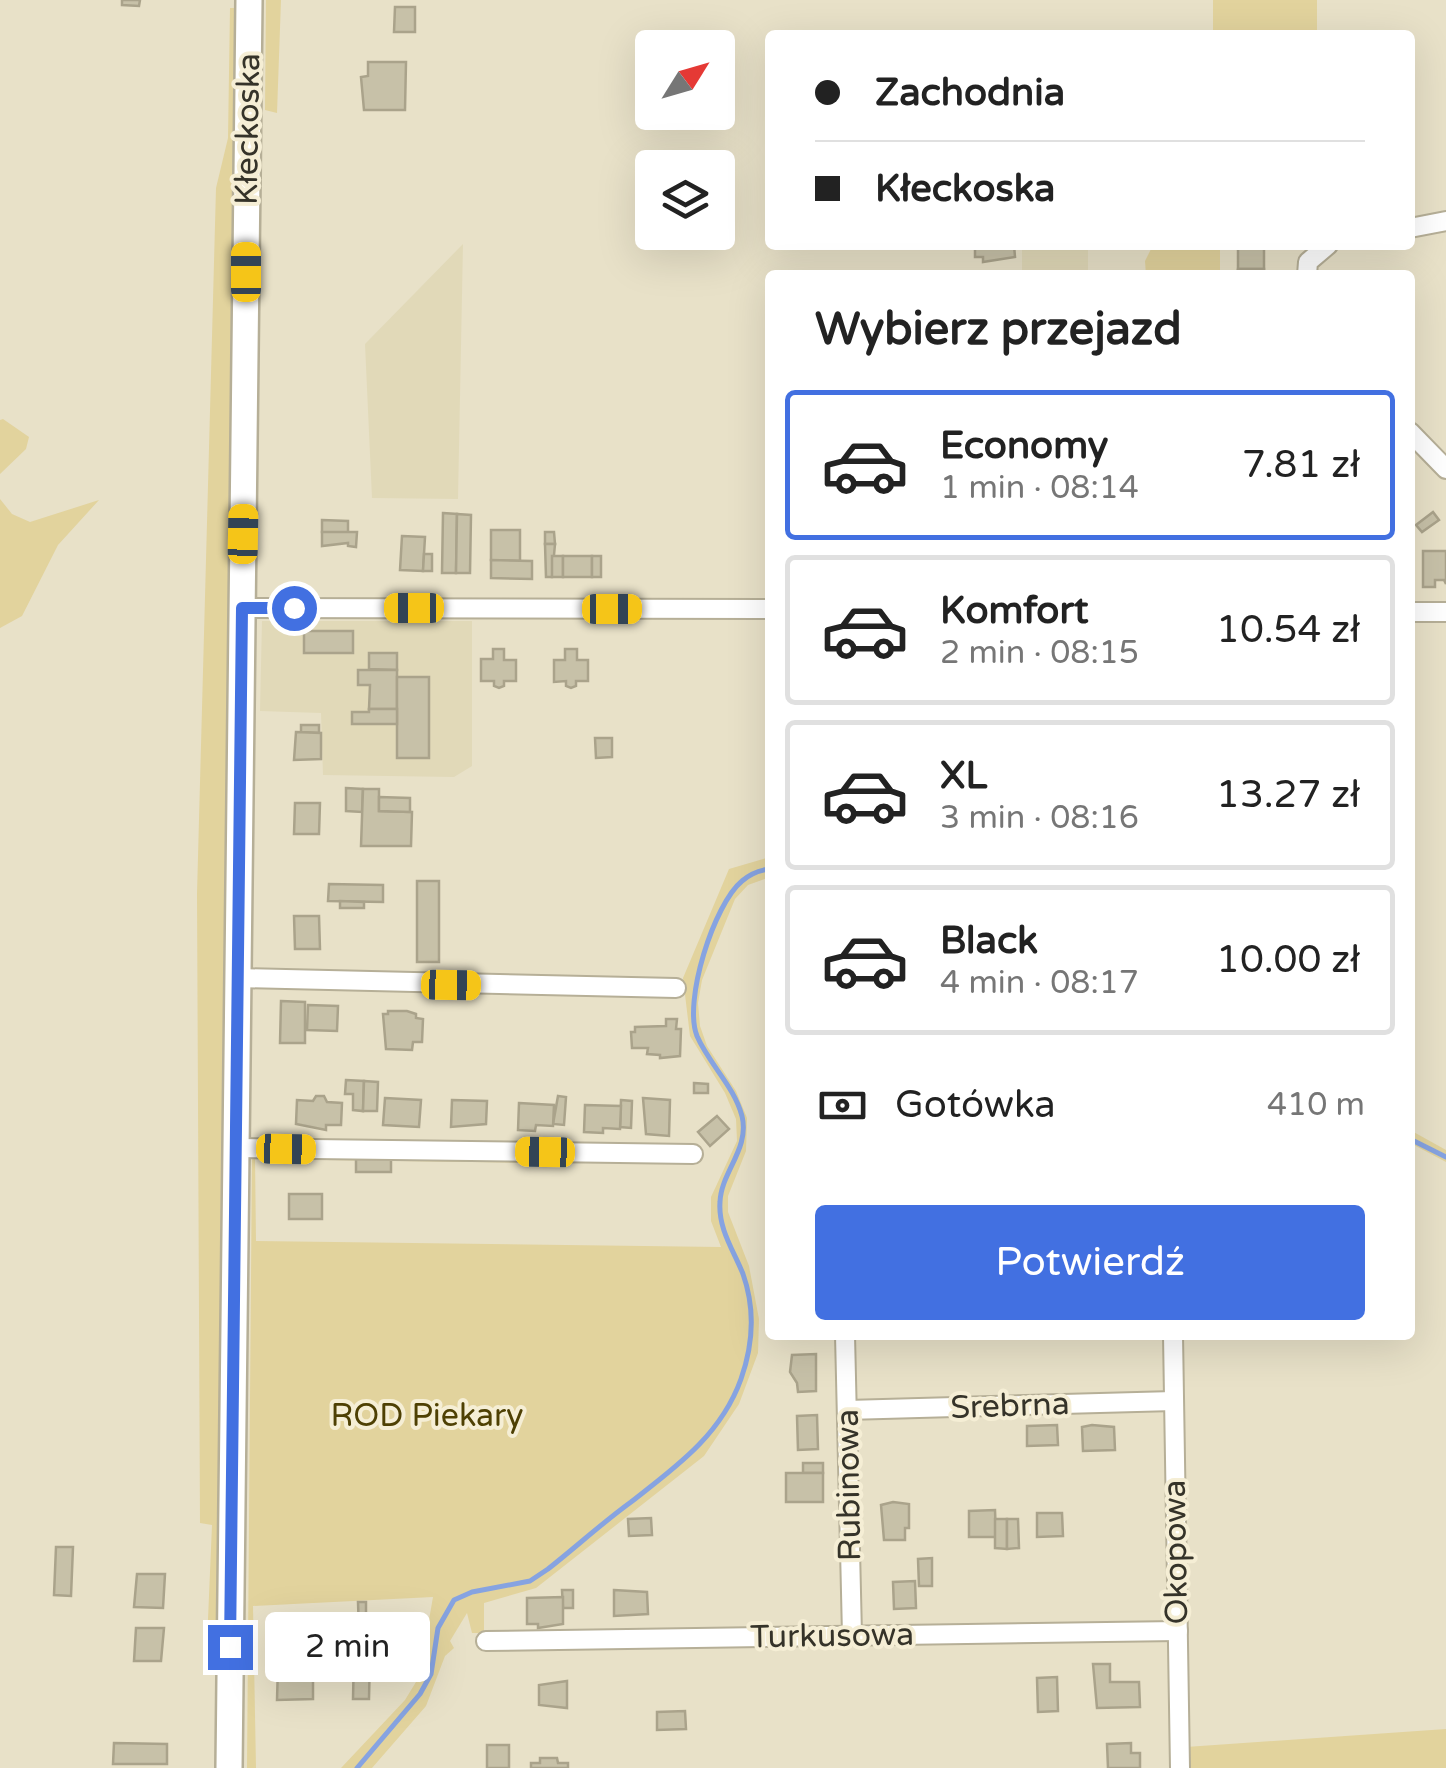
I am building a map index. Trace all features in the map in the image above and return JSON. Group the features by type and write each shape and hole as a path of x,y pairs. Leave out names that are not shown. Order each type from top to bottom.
{"main road":[{"name":"Kłeckoska","path":"229,1768 249,0"}],"street":[{"path":"1415,227 1446,221"},
{"path":"1308,270 1312,258 1322,250"},
{"path":"1415,437 1446,469"},
{"path":"242,608 765,609"},
{"path":"1415,612 1446,612"},
{"path":"238,978 676,988"},
{"path":"236,1148 693,1154"},
{"name":"Rubinowa","path":"845,1340 852,1635"},
{"name":"Okopowa","path":"1172,1340 1180,1768"},
{"name":"Srebrna","path":"847,1410 1174,1401"},
{"name":"Turkusowa","path":"486,1641 1178,1631"}],"shaded area":[{"path":"463,244 458,499 372,498 365,344"},
{"path":"1022,250 1088,250 1088,270 1022,270"},
{"path":"262,621 472,621 472,766 454,777 323,775 321,713 260,711"}],"green space":[{"path":"266,0 281,0 277,113 265,110"},
{"path":"1213,0 1317,0 1317,30 1213,30"},
{"path":"230,8 237,8 218,1665 206,1666 212,1525 200,1523 197,894 216,188 228,138"},
{"path":"1150,250 1220,250 1220,270 1146,270"},
{"path":"0,420 29,437 26,449 0,474"},
{"path":"0,499 12,514 30,522 99,500 58,545 22,616 0,628"},
{"name":"ROD Piekary","path":"765,858 765,879 748,885 735,899 702,980 698,1003 707,1046 736,1091 747,1118 746,1151 728,1196 728,1212 749,1266 759,1319 758,1353 739,1404 704,1456 536,1588 484,1603 484,1633 472,1633 467,1613 450,1641 454,1648 445,1656 426,1706 372,1768 341,1768 405,1700 419,1677 433,1597 253,1606 256,1768 247,1768 252,1155 493,1158 548,1163 255,1159 256,1241 721,1247 711,1221 711,1197 737,1141 736,1119 690,1036 683,978 729,869"},
{"path":"1415,1133 1446,1150 1446,1162 1415,1146"},
{"path":"1446,1729 1446,1768 1187,1768 1186,1747"}],"building":[{"path":"122,0 140,0 139,6 122,5"},
{"path":"395,7 415,7 415,32 394,32"},
{"path":"368,62 406,62 405,110 364,110 361,77 368,76"},
{"path":"975,250 1014,250 1015,257 983,262 983,257 975,257"},
{"path":"1238,250 1264,250 1264,269 1238,269"},
{"path":"1433,512 1439,520 1422,532 1416,525"},
{"path":"443,513 457,514 456,573 442,573"},
{"path":"457,514 471,515 470,573 456,573"},
{"path":"322,520 348,521 348,533 322,532"},
{"path":"491,530 520,530 520,561 491,560"},
{"path":"322,532 357,532 356,547 348,543 322,546"},
{"path":"545,532 554,532 555,544 545,544"},
{"path":"402,536 425,537 423,571 400,570"},
{"path":"545,544 555,544 552,577 546,577"},
{"path":"1423,551 1446,551 1446,584 1444,580 1435,580 1435,587 1423,587"},
{"path":"424,554 432,554 432,571 423,571"},
{"path":"552,556 563,556 563,577 552,577"},
{"path":"563,556 592,556 592,577 563,577"},
{"path":"592,556 601,556 601,577 592,577"},
{"path":"491,560 532,561 532,579 491,578"},
{"path":"304,631 353,631 353,653 304,653"},
{"path":"493,649 504,649 504,660 516,660 516,681 504,681 499,688 494,681 481,681 481,659 493,659"},
{"path":"565,649 577,649 577,660 588,660 588,681 576,681 571,688 566,681 554,682 554,660 565,660"},
{"path":"369,653 397,653 397,670 369,669"},
{"path":"358,670 397,670 397,709 369,709 370,685 358,685"},
{"path":"397,677 429,677 429,758 397,758"},
{"path":"397,709 397,724 352,724 352,712"},
{"path":"301,725 319,725 319,733 301,732"},
{"path":"296,732 321,733 321,759 294,760"},
{"path":"595,738 612,738 612,757 596,758"},
{"path":"346,788 363,789 362,812 346,811"},
{"path":"363,789 379,789 379,811 412,812 411,846 361,846"},
{"path":"379,797 410,798 410,812 379,811"},
{"path":"295,803 320,803 319,834 294,834"},
{"path":"417,881 439,881 439,962 417,962"},
{"path":"329,884 383,885 383,902 328,901"},
{"path":"340,901 364,902 364,908 340,908"},
{"path":"294,916 319,916 320,949 295,949"},
{"path":"281,1001 305,1002 305,1043 280,1043"},
{"path":"308,1005 338,1006 337,1031 307,1030"},
{"path":"407,1011 423,1019 422,1042 413,1042 412,1050 386,1049 383,1014"},
{"path":"666,1019 677,1019 676,1029 681,1029 680,1056 660,1058 647,1054 648,1048 632,1048 631,1032 635,1032 635,1027 666,1026"},
{"path":"346,1080 364,1081 363,1111 353,1110 353,1094 345,1094"},
{"path":"364,1081 378,1082 377,1111 363,1111"},
{"path":"694,1083 708,1084 708,1093 694,1093"},
{"path":"316,1096 342,1103 341,1125 326,1125 326,1130 296,1124 297,1100 313,1101"},
{"path":"558,1096 566,1097 564,1125 553,1124"},
{"path":"385,1098 421,1100 419,1127 383,1125"},
{"path":"643,1098 670,1100 669,1136 646,1134"},
{"path":"452,1100 487,1101 486,1124 451,1127"},
{"path":"621,1100 632,1101 631,1128 620,1127"},
{"path":"519,1103 554,1105 553,1126 518,1130"},
{"path":"585,1105 621,1106 620,1129 584,1132"},
{"path":"717,1116 729,1129 710,1146 698,1132"},
{"path":"356,1159 391,1159 391,1172 356,1172"},
{"path":"289,1194 322,1194 322,1219 289,1219"},
{"path":"816,1354 816,1391 798,1392 790,1372 792,1355"},
{"path":"817,1415 818,1449 798,1450 797,1416"},
{"path":"1057,1425 1058,1445 1027,1446 1027,1426"},
{"path":"1082,1427 1114,1427 1115,1450 1083,1451"},
{"path":"803,1463 823,1463 823,1473 803,1473"},
{"path":"786,1473 823,1473 823,1502 786,1502"},
{"path":"909,1504 905,1540 884,1540 881,1505"},
{"path":"995,1510 996,1537 969,1537 969,1511"},
{"path":"1037,1513 1062,1513 1063,1536 1037,1537"},
{"path":"651,1518 652,1535 629,1536 628,1519"},
{"path":"995,1519 1007,1519 1007,1549 995,1548"},
{"path":"1007,1519 1018,1519 1019,1548 1007,1549"},
{"path":"56,1547 73,1547 71,1596 54,1595"},
{"path":"932,1558 932,1586 919,1586 918,1559"},
{"path":"137,1574 165,1574 163,1608 134,1607"},
{"path":"915,1581 916,1608 894,1609 893,1582"},
{"path":"562,1590 573,1590 573,1608 563,1608"},
{"path":"614,1590 647,1592 648,1614 614,1616"},
{"path":"563,1597 563,1624 538,1628 538,1624 527,1624 527,1598"},
{"path":"358,1602 366,1602 366,1633 359,1633"},
{"path":"136,1628 164,1628 161,1661 134,1661"},
{"path":"284,1649 313,1650 313,1699 277,1700 278,1666 284,1666"},
{"path":"354,1653 370,1653 369,1699 353,1699"},
{"path":"1093,1664 1110,1664 1110,1682 1139,1682 1140,1707 1097,1708"},
{"path":"1057,1677 1058,1711 1038,1712 1037,1678"},
{"path":"567,1681 567,1708 539,1705 539,1685"},
{"path":"685,1711 686,1729 657,1730 657,1712"},
{"path":"114,1743 167,1744 167,1764 113,1764"},
{"path":"1131,1743 1131,1753 1140,1753 1140,1768 1108,1768 1107,1744"},
{"path":"487,1745 509,1745 509,1768 487,1768"},
{"path":"540,1758 557,1758 558,1763 568,1763 568,1768 531,1768 531,1763 540,1763"}],"waterway":[{"path":"357,1768 420,1694 431,1674 438,1628 454,1600 472,1592 530,1581 548,1569 680,1462 709,1433 732,1399 748,1353 751,1313 743,1274 724,1231 720,1202 742,1139 742,1116 697,1036 694,1000 704,954 721,910 742,881 765,870"},
{"path":"1415,1142 1446,1157"}],"route":[{"path":"230,1647 242,608 294,608"}]}
